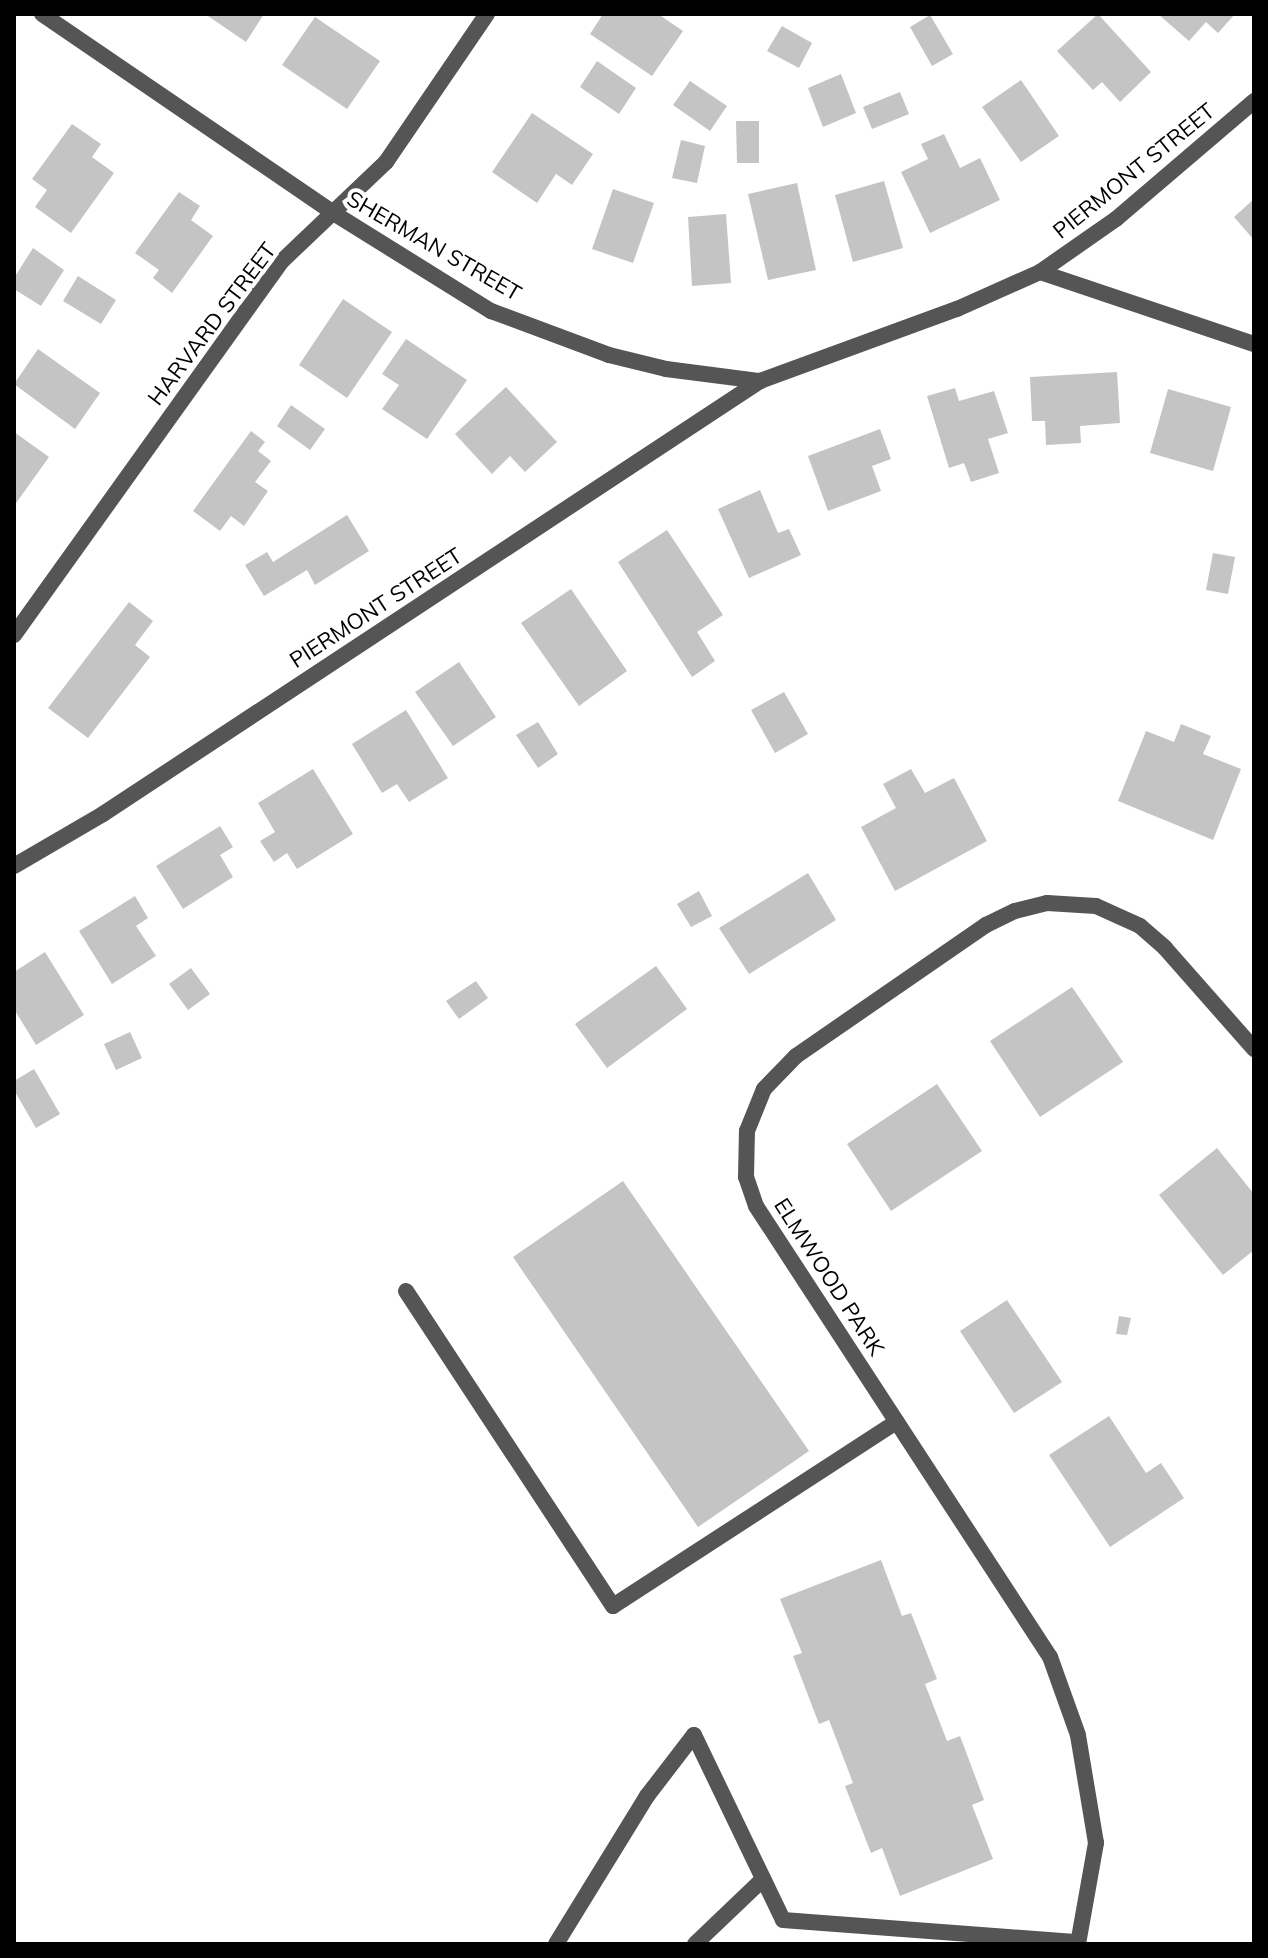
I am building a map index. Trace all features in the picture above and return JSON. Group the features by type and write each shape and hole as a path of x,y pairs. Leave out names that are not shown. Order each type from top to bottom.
{"street":[{"name":"SHERMAN STREET","path":"42,14 335,214 491,311 609,355 666,369 760,381 957,309 1040,272"},
{"name":"HARVARD STREET","path":"14,635 282,261 335,214 386,162 487,14"},
{"name":"PIERMONT STREET","path":"1040,272 1116,219 1254,101"},
{"path":"1040,272 1254,344"},
{"name":"PIERMONT STREET","path":"14,866 103,814 760,381"},
{"name":"ELMWOOD PARK","path":"1078,1943 1096,1843 1078,1735 1050,1657 764,1220 750,1192 745,1161 747,1131 757,1102 773,1076 796,1056 986,925 1015,911 1047,903 1096,906 1140,926 1165,948 1254,1049"},
{"path":"406,1291 613,1606 896,1422"},
{"path":"556,1944 647,1796 694,1735 783,1920 1078,1943"},
{"path":"695,1944 763,1879"}],"building":[{"path":"205,14 264,14 246,42"},
{"path":"603,14 658,14 683,31 652,76 590,34"},
{"path":"1098,14 1151,72 1120,102 1102,82 1093,90 1057,51"},
{"path":"1158,14 1235,14 1218,33 1206,22 1189,41"},
{"path":"930,15 953,54 932,66 910,27"},
{"path":"315,17 380,61 347,109 282,65"},
{"path":"782,26 812,43 799,68 767,51"},
{"path":"597,61 636,88 619,114 580,87"},
{"path":"841,74 856,113 823,127 808,88"},
{"path":"1021,80 1059,136 1021,162 982,107"},
{"path":"690,81 727,106 710,131 673,105"},
{"path":"900,92 909,114 872,129 863,107"},
{"path":"532,113 593,154 572,185 556,174 537,203 492,172"},
{"path":"736,121 759,121 759,163 737,163"},
{"path":"72,124 101,144 92,157 114,173 71,233 35,207 47,190 32,179"},
{"path":"944,134 960,168 980,158 1000,200 930,233 901,172 928,159 921,144"},
{"path":"681,140 705,146 697,183 672,178"},
{"path":"884,181 903,248 853,262 835,195"},
{"path":"797,183 816,270 768,280 748,194"},
{"path":"613,189 654,203 633,263 592,249"},
{"path":"179,192 200,206 191,220 213,236 172,293 153,278 159,270 135,253"},
{"path":"1254,199 1254,240 1234,217"},
{"path":"726,214 731,283 692,286 688,217"},
{"path":"33,248 64,270 41,306 14,289 14,278"},
{"path":"78,276 116,300 101,324 63,301"},
{"path":"343,299 392,332 347,398 299,365"},
{"path":"406,339 467,380 427,439 382,409 399,385 382,374"},
{"path":"38,349 100,393 75,429 14,384"},
{"path":"1117,372 1120,423 1080,426 1081,443 1046,445 1045,421 1032,421 1030,377"},
{"path":"506,387 557,442 525,472 510,456 492,474 455,434"},
{"path":"955,388 959,401 994,391 1008,433 988,439 999,473 971,482 964,463 949,468 927,396"},
{"path":"1168,389 1231,407 1213,471 1150,453"},
{"path":"291,405 325,429 310,450 277,426"},
{"path":"880,429 891,459 872,466 881,491 828,511 808,456"},
{"path":"251,431 265,442 258,451 271,461 255,482 268,491 244,526 231,516 220,531 193,511"},
{"path":"14,432 49,457 14,506"},
{"path":"760,490 778,533 789,529 801,555 749,578 718,509"},
{"path":"347,515 369,551 315,585 307,570 264,596 245,565 267,552 273,562"},
{"path":"667,530 723,615 697,632 715,661 692,677 618,562"},
{"path":"1213,553 1235,557 1228,594 1206,590"},
{"path":"571,589 627,671 579,706 521,623"},
{"path":"129,602 153,621 135,645 150,657 88,738 48,708"},
{"path":"459,662 496,717 453,746 415,692"},
{"path":"784,692 808,734 775,753 751,710"},
{"path":"406,710 448,778 409,802 397,784 382,793 352,744"},
{"path":"538,722 558,754 538,768 516,735"},
{"path":"1181,724 1211,736 1203,754 1241,769 1213,840 1118,801 1146,731 1174,742"},
{"path":"313,769 353,834 297,869 287,853 274,862 260,841 275,832 258,803"},
{"path":"911,769 925,793 954,778 987,841 895,891 861,827 896,808 883,784"},
{"path":"220,826 233,847 220,855 233,877 183,909 156,866"},
{"path":"808,873 836,920 749,974 719,928"},
{"path":"699,891 712,916 691,927 677,904"},
{"path":"135,896 148,918 136,926 156,956 112,984 79,931"},
{"path":"45,952 84,1015 36,1045 14,1009 14,972"},
{"path":"656,966 687,1009 607,1068 575,1024"},
{"path":"191,968 210,994 188,1010 169,984"},
{"path":"476,981 488,998 459,1019 446,1001"},
{"path":"1072,987 1123,1062 1040,1117 990,1041"},
{"path":"130,1032 142,1058 116,1070 104,1044"},
{"path":"34,1069 60,1114 36,1128 14,1090 14,1081"},
{"path":"937,1084 982,1151 891,1211 847,1144"},
{"path":"1217,1148 1254,1194 1254,1250 1223,1275 1159,1195"},
{"path":"623,1181 809,1451 698,1527 513,1257"},
{"path":"1007,1300 1062,1382 1014,1413 960,1331"},
{"path":"1119,1316 1131,1318 1127,1335 1116,1334"},
{"path":"1109,1416 1146,1473 1161,1463 1184,1498 1110,1547 1049,1455"},
{"path":"881,1560 902,1616 911,1613 937,1679 925,1684 947,1741 960,1736 984,1800 972,1805 993,1859 900,1896 882,1848 871,1853 845,1786 853,1783 829,1720 819,1724 793,1656 802,1653 780,1599"}]}
